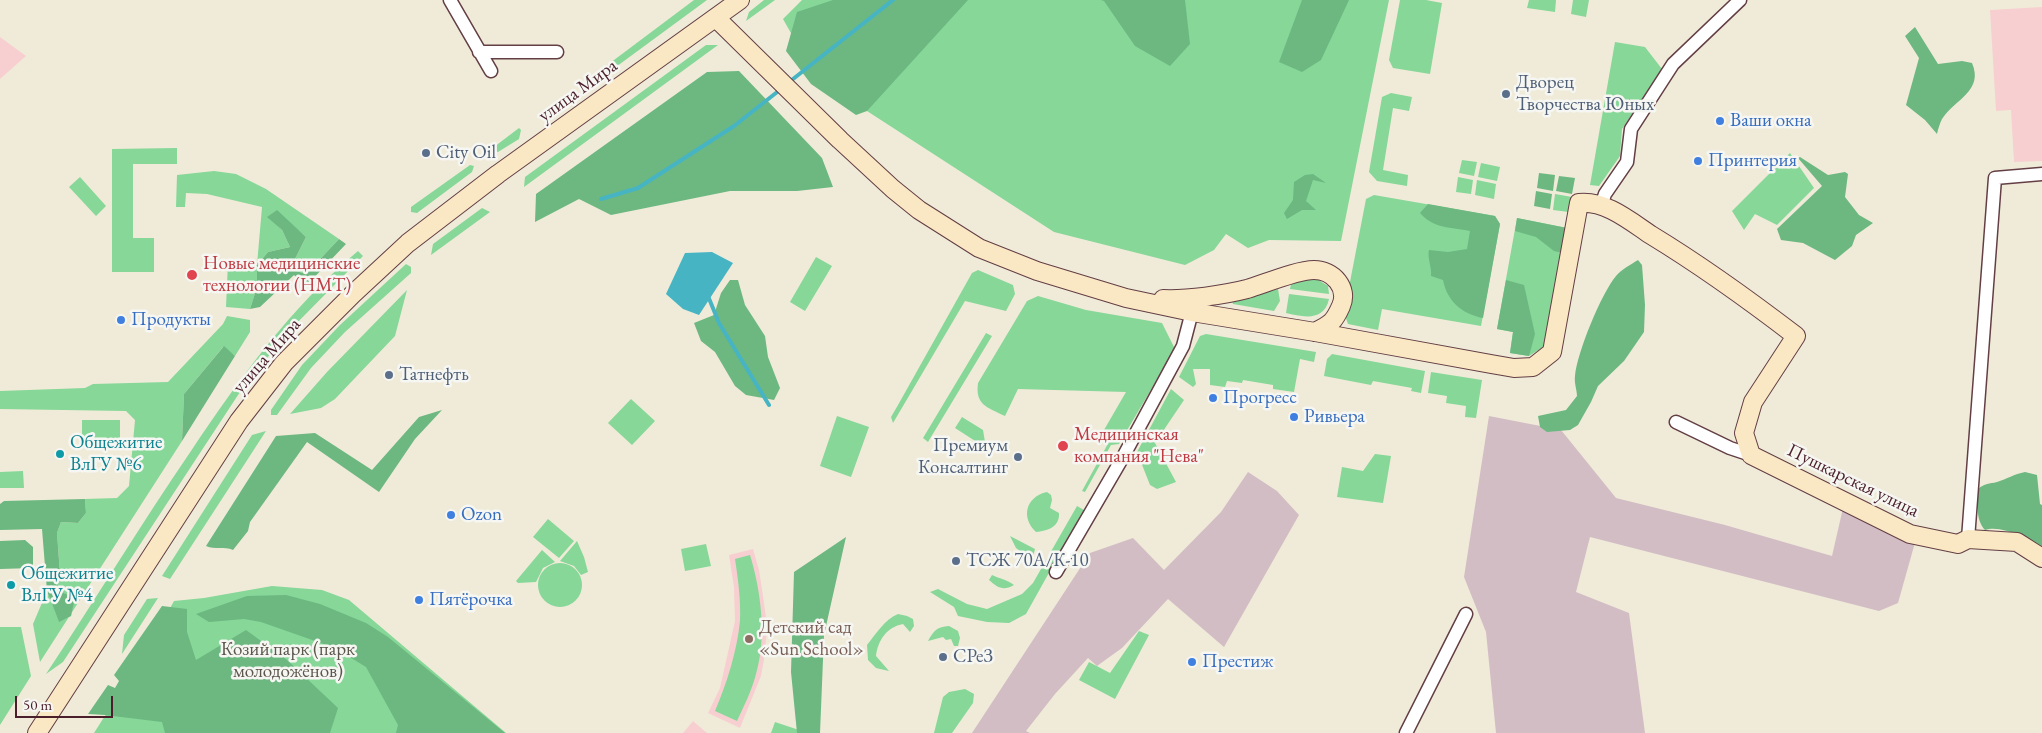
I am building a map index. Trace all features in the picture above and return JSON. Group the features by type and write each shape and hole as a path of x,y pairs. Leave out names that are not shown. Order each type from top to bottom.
{"street":[{"path":"450,0 491,71"},
{"name":"улица Мира","path":"37,733 239,421 284,363 353,294 408,243 498,174 740,0"},
{"path":"1601,206 1605,194 1627,162 1631,128 1673,64 1740,0"},
{"path":"716,18 840,140 893,189 919,210 978,248 1037,271 1126,298 1194,305 1315,332 1514,368 1533,367 1552,352 1579,202 1601,206 1621,216 1715,275 1796,336 1753,402 1744,433 1751,455"},
{"path":"479,52 557,52"},
{"path":"1968,538 1995,178 2042,174"},
{"path":"1194,305 1314,270 1329,273 1340,283 1343,301 1334,322 1315,332"},
{"path":"1056,572 1123,457 1184,346 1194,305"},
{"path":"1676,422 1730,448 1751,455"},
{"name":"Пушкарская улица","path":"1751,455 1910,534 1958,544 1968,538 2017,542 2042,558"},
{"path":"1406,733 1466,614"}],"shaded area":[{"path":"2042,7 2042,161 2014,162 2011,110 1996,111 1990,10"},
{"path":"0,37 26,56 0,79"},
{"path":"1489,416 1561,430 1616,498 1725,525 1832,556 1843,508 1916,539 1898,603 1879,611 1590,537 1576,592 1629,613 1645,733 1496,733 1486,632 1464,577"},
{"path":"1248,472 1277,491 1299,515 1224,647 1168,599 1122,648 1097,666 1088,658 1055,694 1026,731 1030,733 972,733 1090,553 1133,538 1164,570 1221,512"},
{"name":"Детский сад «Sun School»","path":"753,549 759,570 767,625 765,654 761,676 740,728 708,713 720,688 735,621 734,587 729,555"},
{"path":"693,721 707,733 683,733"}],"green space":[{"path":"694,0 707,0 590,86 586,81"},
{"path":"764,0 775,0 746,21 749,12"},
{"path":"802,0 1389,0 1341,241 1269,240 1248,248 1226,234 1214,250 1185,265 1054,232 867,111 813,72 783,19"},
{"path":"833,0 968,0 867,111 856,115 811,84 786,51 797,12"},
{"path":"1101,0 1185,0 1190,44 1170,66 1135,46 1104,1"},
{"path":"1302,0 1349,0 1321,60 1302,72 1279,62"},
{"path":"1400,0 1426,0 1442,3 1430,74 1393,68 1389,60"},
{"path":"1529,0 1556,0 1555,12 1527,8"},
{"path":"1573,0 1589,0 1586,17 1571,14"},
{"path":"1915,27 1938,64 1962,61 1972,63 1975,73 1971,88 1942,119 1937,134 1925,120 1906,105 1919,58 1905,36"},
{"path":"1615,42 1645,47 1662,69 1622,129 1620,156 1599,186 1590,185"},
{"path":"706,45 718,45 524,187 525,177"},
{"path":"739,71 822,158 833,187 797,191 730,191 611,215 579,199 535,222 536,194 707,72"},
{"path":"1391,93 1412,97 1409,111 1393,108 1383,170 1408,175 1407,186 1377,181 1369,172 1382,97"},
{"path":"519,128 521,130 519,139 498,152 490,150"},
{"path":"177,148 177,164 133,164 133,238 154,238 154,272 112,272 112,149"},
{"path":"1790,153 1814,188 1777,225 1755,214 1744,230 1732,211"},
{"path":"1800,157 1828,175 1845,172 1848,174 1845,197 1859,215 1873,223 1856,235 1852,246 1835,260 1803,243 1781,240 1777,229 1822,186 1798,158"},
{"path":"1462,160 1477,162 1474,176 1459,173"},
{"path":"1481,163 1500,167 1497,181 1478,177"},
{"path":"470,165 474,166 472,172 417,213 411,212 411,207"},
{"path":"214,171 236,174 266,189 339,239 306,274 290,269 306,237 276,211 268,217 282,230 290,247 268,252 257,265 262,207 207,194 186,193 185,207 176,207 177,175"},
{"path":"1539,173 1555,175 1553,191 1537,188"},
{"path":"1313,174 1326,183 1313,180 1306,201 1316,210 1302,210 1287,219 1284,213 1293,200 1294,182 1305,175"},
{"path":"1559,176 1575,178 1572,194 1556,191"},
{"path":"80,177 106,206 96,216 69,187"},
{"path":"1458,177 1473,180 1471,194 1456,192"},
{"path":"1477,180 1496,184 1494,199 1475,195"},
{"path":"1536,191 1552,194 1550,209 1534,206"},
{"path":"1555,194 1572,197 1569,212 1553,210"},
{"path":"1374,195 1495,216 1500,224 1481,326 1382,309 1378,330 1348,324 1344,313 1366,199"},
{"path":"1428,204 1495,216 1500,224 1483,318 1462,310 1448,294 1443,280 1431,276 1429,250 1448,252 1467,249 1470,231 1437,225 1431,222 1420,213"},
{"path":"482,208 490,212 431,255 433,244"},
{"path":"277,210 306,237 290,269 306,274 339,239 346,244 305,287 294,275 260,307 250,309 257,287 257,265 268,252 290,247 282,230 267,217"},
{"path":"1517,218 1567,228 1548,344 1529,356 1510,353 1513,332 1497,329"},
{"path":"1517,218 1567,228 1563,253 1554,251 1536,237 1515,231"},
{"path":"358,251 363,256 286,334 238,395 63,662 46,674 172,479 247,371 310,296"},
{"path":"816,257 832,266 805,311 790,302"},
{"path":"1638,260 1642,265 1645,305 1644,332 1624,361 1598,386 1578,425 1570,430 1547,432 1540,427 1538,416 1566,410 1577,396 1575,379 1577,366 1597,309 1616,276 1623,269"},
{"path":"228,262 257,265 257,287 250,309 226,307"},
{"path":"406,264 411,267 411,273 345,332 311,368 277,415 271,415 271,410 302,365 340,325"},
{"path":"978,270 1013,285 1015,294 1006,311 965,301 893,423 891,417 972,273"},
{"path":"1305,279 1317,279 1328,286 1329,294 1290,289 1291,284"},
{"path":"730,280 738,280 745,305 765,336 768,357 780,388 774,400 746,395 735,386 715,352 701,341 694,323 714,315 721,293"},
{"path":"1506,280 1524,285 1535,334 1529,356 1510,353 1513,332 1497,329"},
{"path":"1278,289 1280,301 1274,311 1233,304 1232,301"},
{"path":"407,290 395,336 335,399 321,408 290,414 327,372"},
{"path":"1289,294 1329,299 1323,311 1318,315 1299,316 1286,313"},
{"path":"1038,296 1086,310 1162,323 1175,349 1119,444 1111,445 1085,492 1082,491 1110,440 1104,430 1126,392 1018,389 1005,416 984,404 978,396 978,383 1027,301"},
{"path":"227,316 250,320 250,332 235,356 223,347 184,394 182,441 72,613 74,598 55,589 60,574 57,533 61,522 78,523 86,513 85,499 117,498 129,486 135,420 126,411 0,409 0,391 85,388 93,384 168,382 223,324"},
{"path":"986,333 992,336 928,442 923,438"},
{"path":"1206,334 1316,352 1314,362 1300,359 1294,392 1273,389 1273,385 1243,380 1242,383 1227,381 1225,387 1210,385 1210,369 1193,369 1196,384 1193,387 1179,377 1200,336"},
{"path":"224,346 235,356 182,441 184,394"},
{"path":"1332,354 1425,371 1421,393 1411,391 1412,388 1373,381 1371,385 1324,376 1327,359"},
{"path":"1431,372 1482,380 1476,418 1465,417 1466,406 1446,403 1447,396 1428,393"},
{"path":"1171,389 1184,400 1155,443 1176,482 1157,489 1150,485 1137,452"},
{"path":"631,399 655,421 632,445 608,423"},
{"path":"442,410 415,439 379,492 307,442 250,522 248,531 233,550 206,546 276,436 315,433 372,470 419,417"},
{"path":"837,416 869,427 851,477 820,466"},
{"path":"962,417 983,430 986,448 955,428"},
{"path":"82,420 120,420 120,445 82,445"},
{"path":"266,431 170,579 162,576 252,435"},
{"path":"1375,454 1391,456 1383,503 1337,497 1342,467 1363,471"},
{"path":"23,471 24,488 0,488 0,472"},
{"path":"2025,472 2037,475 2040,504 2042,505 2042,548 2007,531 1999,529 1985,530 1978,516 1978,489"},
{"path":"1047,492 1051,495 1052,500 1050,508 1059,513 1059,518 1052,527 1036,532 1028,521 1028,509 1034,498"},
{"path":"85,499 86,513 78,523 61,522 57,533 60,574 55,589 75,598 71,616 59,622 47,591 42,529 0,530 0,504 4,501"},
{"path":"1077,506 1084,510 1026,614 1009,623 987,622 958,616 954,607 930,592 938,589 967,604 987,609 1022,594 1033,583"},
{"path":"548,519 574,541 559,558 533,537"},
{"path":"1010,536 1035,549 1032,560 1016,548"},
{"path":"846,537 824,635 820,733 797,733 791,672 794,572"},
{"path":"25,540 33,547 33,568 0,569 0,541"},
{"path":"577,541 588,572 581,575 574,566 560,561"},
{"path":"706,544 711,566 685,571 681,549"},
{"path":"542,550 555,562 543,568 536,582 518,583 516,581"},
{"name":"Детский сад «Sun School»","path":"750,555 760,599 761,645 754,680 737,721 715,711 731,667 739,632 740,605 735,559"},
{"path":"560,563 572,567 578,573 582,585 578,597 572,603 560,607 548,603 542,597 538,585 542,573 548,567"},
{"path":"992,575 1014,585 1007,588 998,587 989,580"},
{"name":"Козий парк (парк молодожёнов)","path":"272,586 322,590 349,600 506,733 94,733 148,648 174,601 204,598"},
{"path":"47,591 59,621 69,617 40,662 33,624"},
{"path":"286,595 320,604 366,623 388,637 505,733 396,733 398,725 366,667 335,648 261,622 244,619 209,622 196,614 247,596"},
{"path":"158,598 122,654 124,635 147,599"},
{"path":"162,606 187,609 187,632 196,660 246,630 287,660 338,708 330,733 165,733 162,722 88,714 108,685 115,688 119,681 114,675"},
{"path":"898,614 913,619 914,626 910,632 903,624 892,628 884,635 876,656 889,671 876,668 868,660 867,645 884,624"},
{"path":"949,626 958,631 960,638 958,646 954,646 951,639 946,640 943,637 928,641 936,630"},
{"path":"0,627 21,627 31,676 0,725"},
{"path":"1139,631 1149,635 1115,699 1079,680 1089,662 1110,673"},
{"path":"965,689 974,694 973,703 952,733 934,733 943,697 949,692"},
{"path":"775,722 799,730 799,733 771,733"}],"water":[{"path":"712,252 733,263 699,315 683,309 666,294 685,253"}],"waterway":[{"path":"788,83 893,0"},
{"path":"601,199 638,188 734,126 781,89"},
{"path":"708,296 719,323 769,405"}],"place":[{"name":"Дворец Творчества Юных","path":"1506,94"},
{"name":"Ваши окна","path":"1720,121"},
{"name":"City Oil","path":"426,153"},
{"name":"Принтерия","path":"1698,161"},
{"name":"Новые медицинские технологии (НМТ)","path":"192,275"},
{"name":"Продукты","path":"121,320"},
{"name":"Татнефть","path":"389,375"},
{"name":"Прогресс","path":"1213,398"},
{"name":"Ривьера","path":"1294,417"},
{"name":"Медицинская компания \"Нева\"","path":"1063,446"},
{"name":"Общежитие ВлГУ №6","path":"60,454"},
{"name":"Премиум Консалтинг","path":"1018,457"},
{"name":"Ozon","path":"451,515"},
{"name":"ТСЖ 70А/К-10","path":"956,561"},
{"name":"Общежитие ВлГУ №4","path":"11,585"},
{"name":"Пятёрочка","path":"419,600"},
{"name":"Детский сад «Sun School»","path":"749,639"},
{"name":"СРеЗ","path":"943,657"},
{"name":"Престиж","path":"1192,662"}]}
